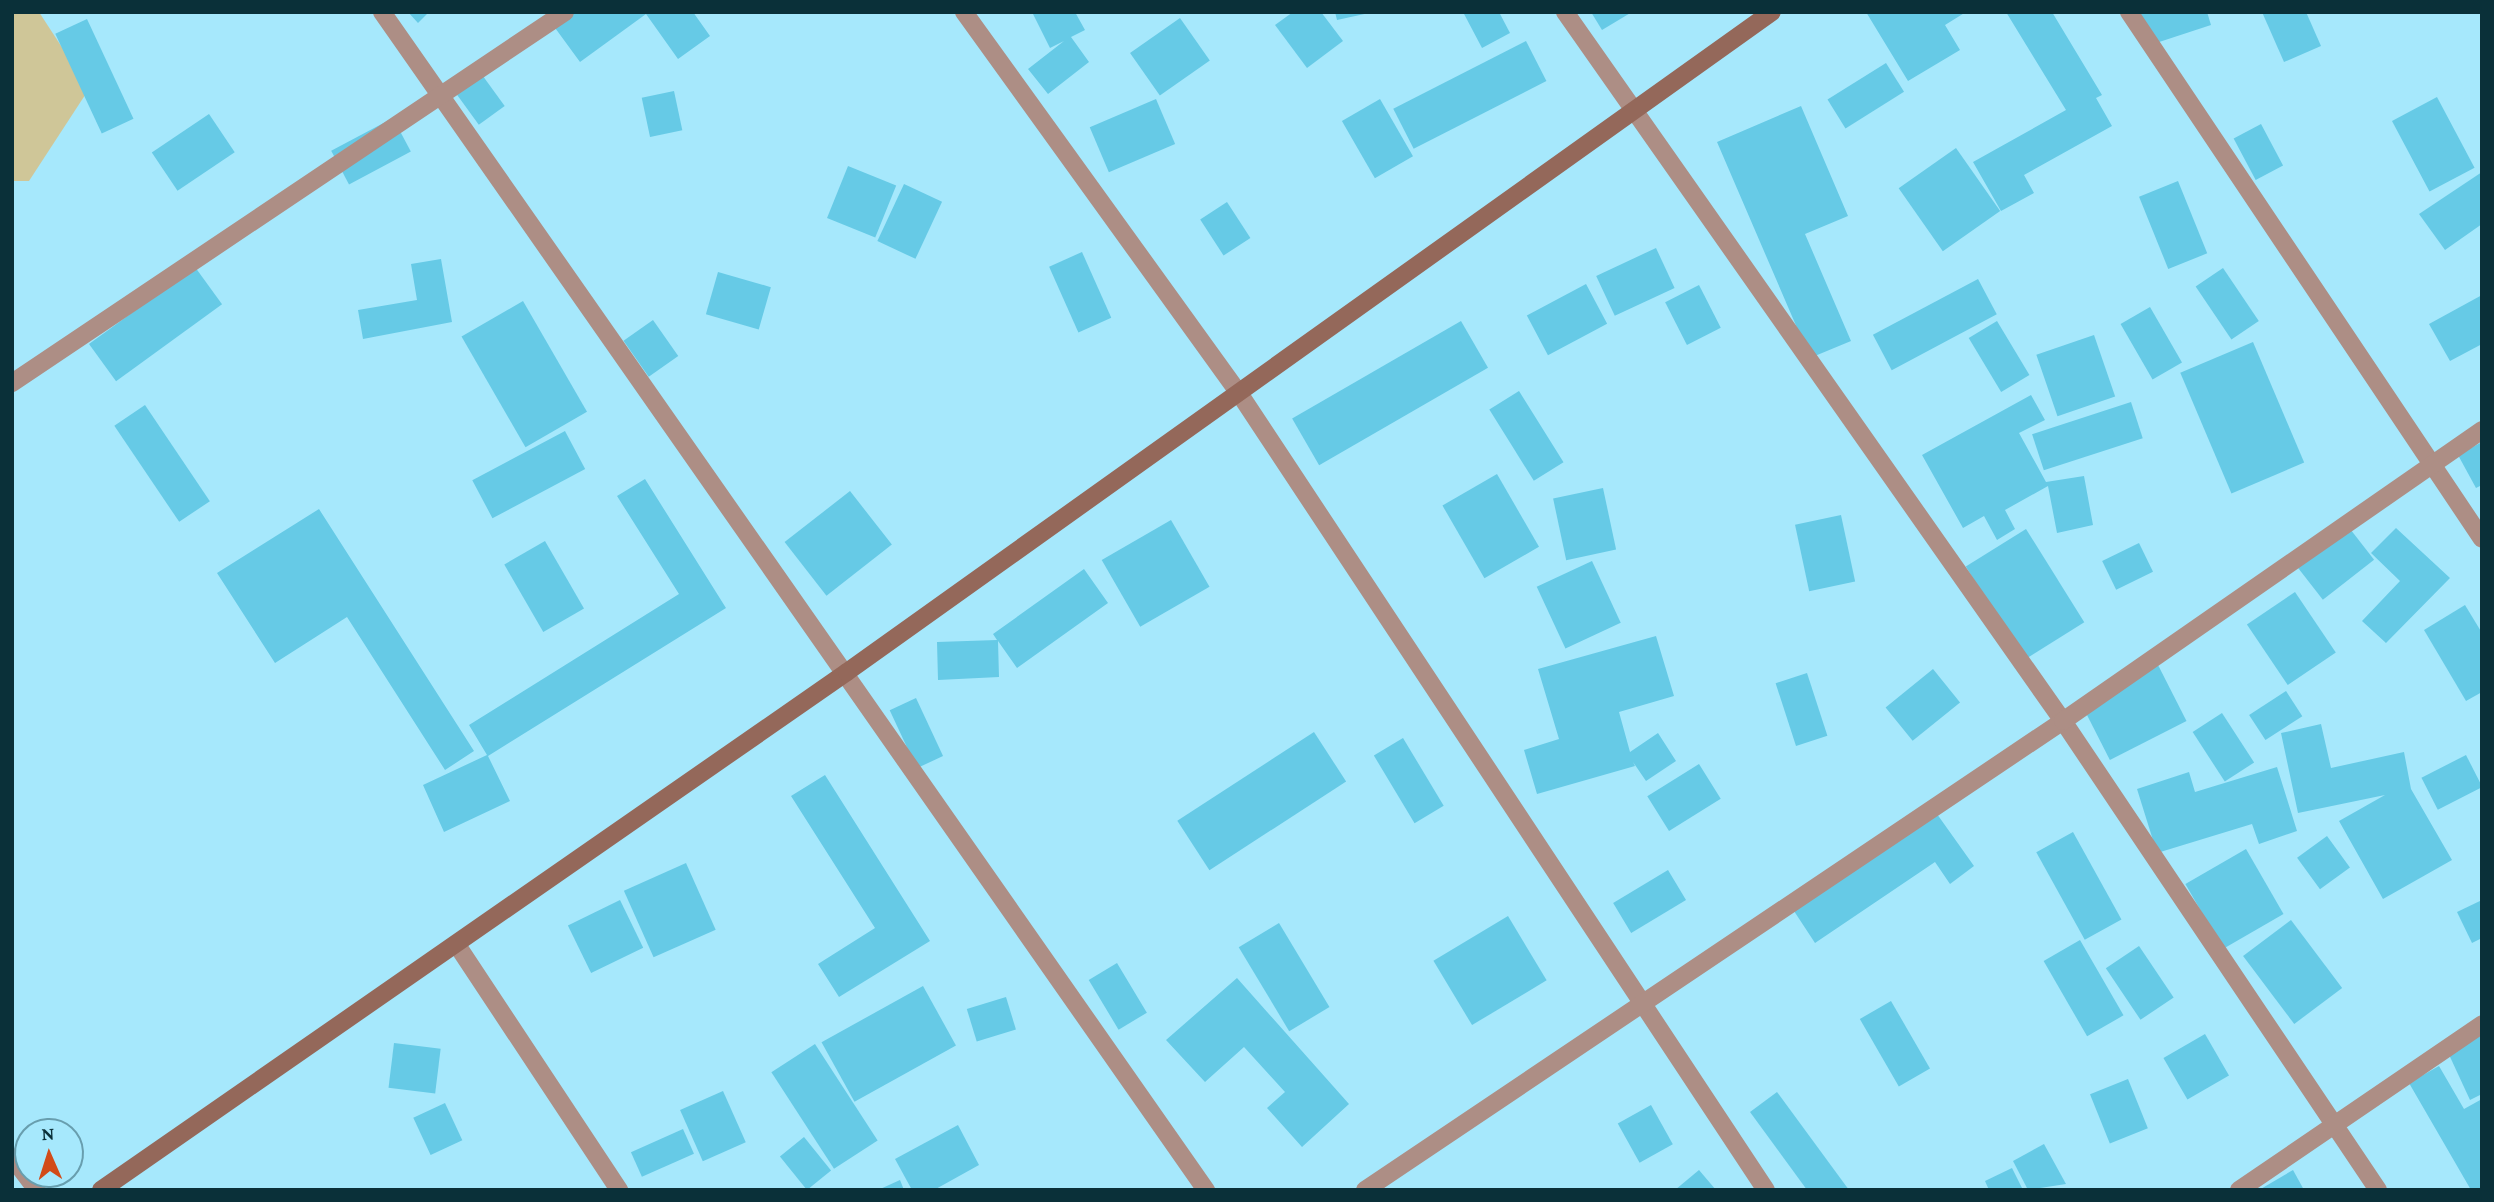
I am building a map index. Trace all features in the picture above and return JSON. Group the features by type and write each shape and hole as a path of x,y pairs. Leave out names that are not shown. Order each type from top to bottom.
{"street":[{"path":"382,12 436,95 847,672 1206,1190"},
{"path":"12,383 436,95 565,12"},
{"path":"964,12 1237,390 1639,1002 1766,1190"},
{"path":"1565,12 2063,721 2378,1190"},
{"path":"101,1190 847,672 1632,107 1772,12"},
{"path":"2129,12 2482,539"},
{"path":"1365,1190 1639,1002 2063,721 2482,430"},
{"path":"457,945 619,1190"},
{"path":"2239,1190 2482,1024"},
{"path":"12,1157 37,1190"}],"shaded area":[{"path":"12,12 39,12 89,89 29,181 12,181"}],"building":[{"path":"408,12 429,12 418,23"},
{"path":"562,12 693,12 710,36 678,59 646,14 580,62 550,21"},
{"path":"1032,12 1075,12 1085,30 1071,37 1089,62 1048,94 1028,69 1064,41 1050,48"},
{"path":"1293,12 1321,12 1343,41 1307,68 1275,25"},
{"path":"1335,12 1369,12 1369,13 1337,20"},
{"path":"1463,12 1499,12 1510,33 1482,48"},
{"path":"1591,12 1632,12 1602,30"},
{"path":"1866,12 1966,12 1945,25 1960,50 1908,81"},
{"path":"2006,12 2052,12 2102,95 2096,98 2112,126 2024,175 2034,193 2001,211 1973,162 2066,110"},
{"path":"2139,12 2207,12 2211,25 2150,45"},
{"path":"2262,12 2306,12 2321,46 2284,62"},
{"path":"1180,18 1210,61 1160,96 1130,53"},
{"path":"87,19 133,119 102,133 55,34"},
{"path":"1526,41 1546,81 1414,149 1393,109"},
{"path":"1886,63 1904,92 1846,128 1827,100"},
{"path":"480,72 505,106 479,125 454,91"},
{"path":"674,91 682,130 650,137 642,98"},
{"path":"2437,97 2475,168 2430,192 2392,121"},
{"path":"1156,99 1175,144 1109,172 1090,127"},
{"path":"1380,99 1413,156 1375,178 1342,121"},
{"path":"1801,106 1848,216 1805,234 1851,341 1810,358 1717,142"},
{"path":"209,114 235,152 178,191 152,153"},
{"path":"393,118 411,152 349,184 331,151"},
{"path":"2261,124 2283,165 2256,180 2234,139"},
{"path":"1956,148 2000,211 1943,251 1899,188"},
{"path":"848,166 896,185 875,237 827,218"},
{"path":"2482,172 2482,224 2445,250 2419,214"},
{"path":"2178,181 2207,253 2168,269 2139,197"},
{"path":"904,184 942,202 915,259 877,241"},
{"path":"1227,202 1250,238 1224,255 1200,219"},
{"path":"1656,248 1675,288 1615,316 1596,276"},
{"path":"1082,252 1111,318 1078,332 1049,267"},
{"path":"441,259 452,322 363,339 358,310 417,300 411,264"},
{"path":"195,267 222,304 116,381 89,344"},
{"path":"2223,268 2259,321 2231,340 2196,286"},
{"path":"718,272 771,287 759,329 706,314"},
{"path":"1978,279 1997,314 1892,370 1873,335"},
{"path":"1586,284 1607,324 1548,355 1527,315"},
{"path":"1699,285 1721,328 1687,345 1665,302"},
{"path":"2482,295 2482,344 2450,361 2429,324"},
{"path":"523,301 587,412 526,447 462,336"},
{"path":"2150,307 2182,362 2153,379 2121,324"},
{"path":"653,320 678,356 649,377 624,341"},
{"path":"1461,321 1488,368 1319,465 1292,418"},
{"path":"1997,321 2029,375 2001,392 1969,338"},
{"path":"2094,335 2115,396 2057,416 2036,355"},
{"path":"2253,342 2304,463 2231,493 2180,373"},
{"path":"1519,391 1564,462 1534,481 1489,410"},
{"path":"2031,395 2045,420 2019,433 2046,482 2084,476 2093,525 2057,533 2048,486 2005,510 2015,529 1997,540 1984,516 1963,528 1922,455"},
{"path":"2131,402 2143,438 2044,470 2032,434"},
{"path":"145,405 210,501 179,522 114,426"},
{"path":"565,431 585,469 492,518 472,480"},
{"path":"2482,442 2482,485 2476,488 2458,455"},
{"path":"1497,474 1539,547 1484,578 1442,506"},
{"path":"645,479 726,608 488,756 510,801 444,832 423,785 487,755 469,725 679,594 617,496"},
{"path":"1603,488 1616,550 1566,560 1553,499"},
{"path":"850,491 892,545 826,596 785,542"},
{"path":"319,509 474,751 445,770 347,617 275,663 217,573"},
{"path":"1841,515 1855,582 1809,591 1795,525"},
{"path":"1171,520 1210,587 1140,627 1102,560"},
{"path":"2347,525 2374,560 2323,600 2296,565"},
{"path":"2396,528 2450,578 2386,643 2362,621 2400,581 2371,553"},
{"path":"2026,529 2084,622 2024,660 1966,567"},
{"path":"545,541 584,609 543,632 504,564"},
{"path":"2139,543 2153,572 2116,590 2102,561"},
{"path":"1592,561 1621,623 1565,648 1537,587"},
{"path":"1084,569 1108,603 1017,668 998,641 999,677 938,680 937,642 997,640 993,634"},
{"path":"2295,592 2336,653 2288,685 2247,624"},
{"path":"2465,605 2482,633 2482,692 2466,701 2424,630"},
{"path":"1656,636 1674,696 1619,712 1630,752 1658,733 1676,761 1646,781 1633,762 1635,766 1537,794 1524,750 1559,739 1538,669"},
{"path":"2157,663 2187,721 2110,760 2080,702"},
{"path":"1933,669 1960,702 1913,741 1886,707"},
{"path":"1807,673 1827,736 1796,746 1776,683"},
{"path":"2286,691 2302,716 2265,740 2249,715"},
{"path":"916,698 943,756 917,768 890,710"},
{"path":"2222,713 2254,762 2225,782 2193,732"},
{"path":"2321,724 2331,768 2404,752 2411,789 2452,860 2383,899 2339,821 2385,795 2298,813 2281,733"},
{"path":"1314,732 1346,781 1209,870 1177,821"},
{"path":"1403,738 1444,806 1415,823 1374,756"},
{"path":"2466,755 2482,787 2438,810 2421,778"},
{"path":"1699,764 1721,799 1669,831 1647,796"},
{"path":"2277,767 2297,831 2259,844 2252,824 2157,853 2137,789 2189,772 2195,792"},
{"path":"825,775 930,941 839,997 818,964 875,928 791,796"},
{"path":"1937,814 1974,866 1950,884 1935,862 1815,943 1794,911"},
{"path":"2073,832 2121,919 2085,940 2036,852"},
{"path":"2327,836 2350,868 2320,889 2297,858"},
{"path":"2246,849 2284,914 2223,949 2185,884"},
{"path":"686,863 716,930 654,957 624,891"},
{"path":"1668,870 1686,900 1631,933 1613,903"},
{"path":"620,900 643,948 591,973 568,925"},
{"path":"2482,900 2482,938 2472,943 2457,912"},
{"path":"1508,916 1547,980 1472,1025 1433,961"},
{"path":"2291,920 2342,988 2294,1024 2243,956"},
{"path":"1279,923 1329,1007 1289,1031 1239,947"},
{"path":"2080,940 2124,1015 2087,1036 2044,961"},
{"path":"2139,946 2174,997 2141,1020 2106,968"},
{"path":"1117,963 1147,1013 1119,1030 1089,980"},
{"path":"1237,978 1349,1104 1302,1147 1267,1108 1285,1092 1244,1047 1205,1082 1166,1040"},
{"path":"923,986 956,1045 855,1102 822,1042"},
{"path":"1006,997 1016,1030 977,1042 967,1009"},
{"path":"1891,1001 1930,1069 1899,1087 1860,1019"},
{"path":"2482,1030 2482,1094 2470,1100 2445,1046"},
{"path":"2205,1034 2229,1076 2187,1100 2163,1058"},
{"path":"394,1043 441,1049 435,1093 389,1088"},
{"path":"815,1044 878,1140 834,1169 771,1072"},
{"path":"2439,1066 2464,1109 2482,1099 2482,1190 2471,1190 2409,1083"},
{"path":"2128,1079 2148,1128 2110,1143 2090,1094"},
{"path":"723,1091 746,1142 703,1161 680,1110"},
{"path":"1777,1092 1849,1190 1807,1190 1750,1112"},
{"path":"445,1103 462,1140 431,1155 413,1118"},
{"path":"1651,1105 1673,1144 1640,1163 1618,1123"},
{"path":"958,1125 979,1165 934,1190 912,1190 895,1159"},
{"path":"683,1129 694,1154 642,1177 631,1152"},
{"path":"804,1137 831,1170 807,1190 780,1157"},
{"path":"2044,1144 2066,1184 2028,1190 2013,1161"},
{"path":"2012,1168 2023,1190 1989,1190 1985,1181"},
{"path":"1699,1170 1716,1190 1675,1190"},
{"path":"2293,1170 2304,1190 2259,1190"},
{"path":"900,1180 904,1190 878,1190"}]}
